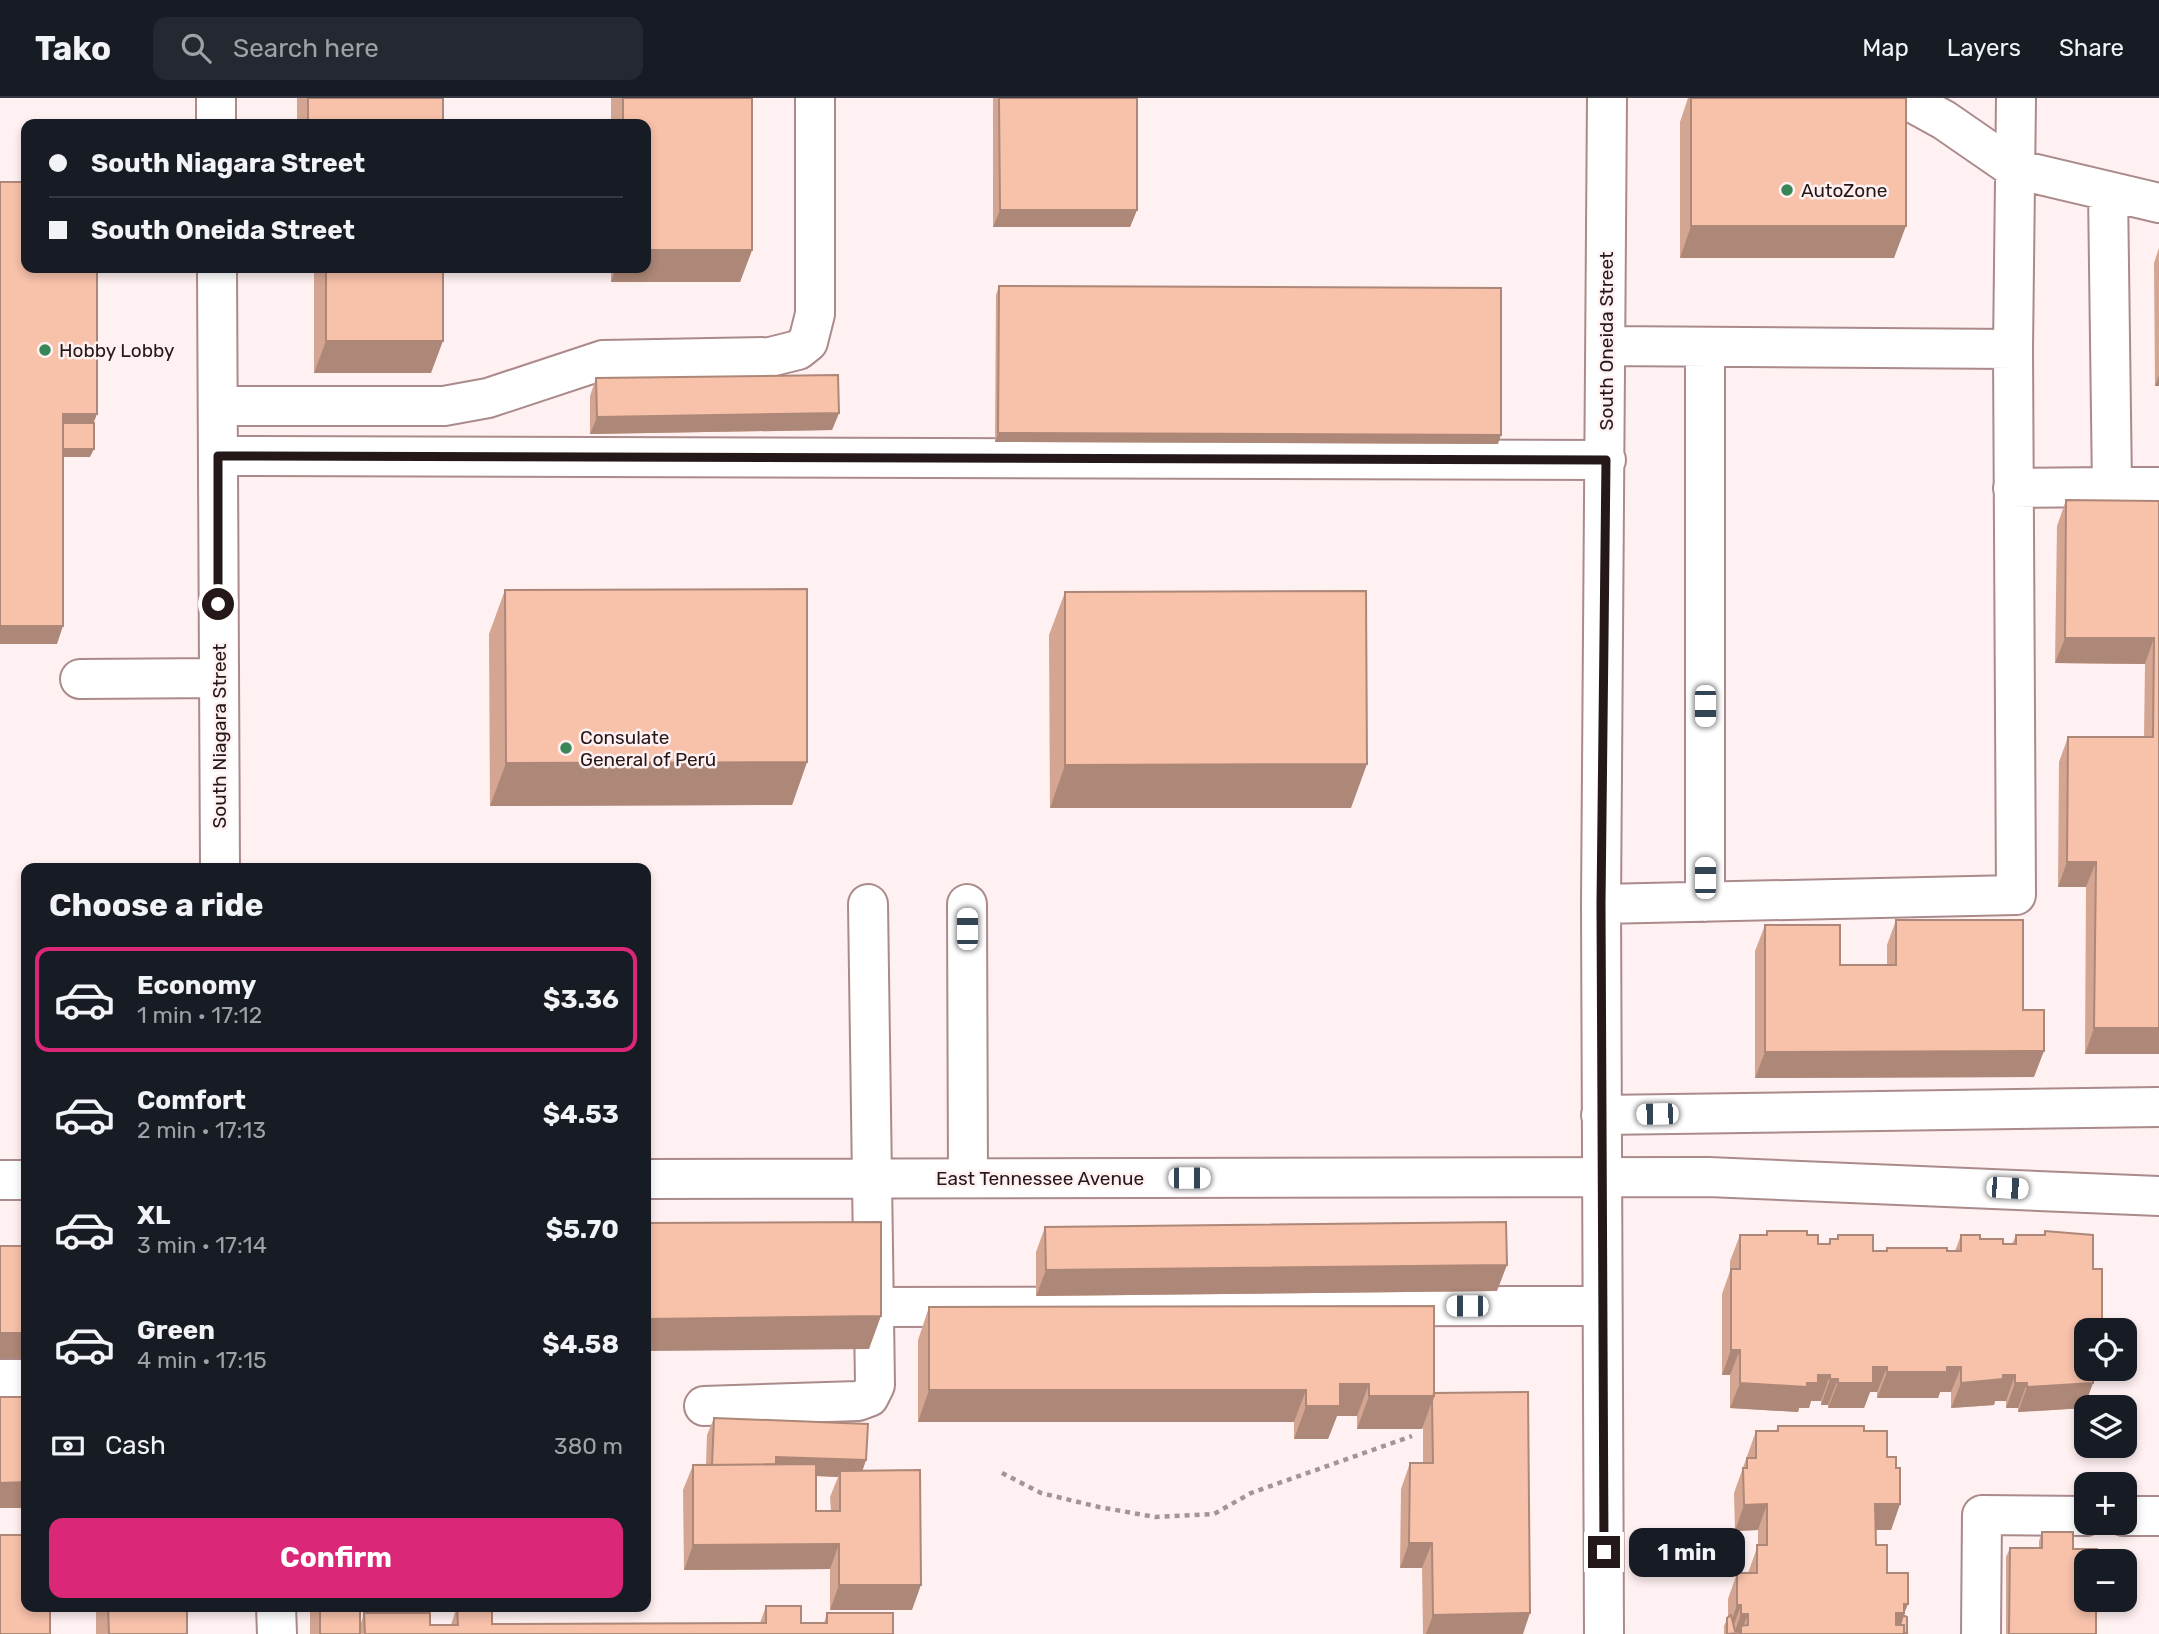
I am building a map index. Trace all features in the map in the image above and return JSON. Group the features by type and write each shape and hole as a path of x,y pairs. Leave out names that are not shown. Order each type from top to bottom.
{"street":[{"path":"216,98 216,119"},
{"path":"218,407 444,407 488,398 603,360 751,358 798,350 808,342 815,314 815,98"},
{"name":"South Oneida Street","path":"1604,1634 1601,904 1607,98"},
{"path":"1904,98 1944,120 2015,169 2159,203"},
{"path":"1601,904 2016,895 2013,349 2016,98"},
{"path":"2108,191 2112,487"},
{"name":"South Niagara Street","path":"217,273 220,863"},
{"path":"1606,346 2013,349"},
{"path":"1705,347 1705,902"},
{"path":"218,456 1606,460"},
{"path":"2014,488 2159,487"},
{"path":"80,679 219,678"},
{"path":"704,1406 858,1401 869,1397 875,1385 868,904"},
{"path":"967,904 968,1178"},
{"path":"1601,1115 2159,1107"},
{"name":"East Tennessee Avenue","path":"651,1179 1601,1177 1816,1180 2159,1196"},
{"path":"0,1180 21,1180"},
{"path":"873,1307 1602,1306"},
{"path":"0,1379 21,1379"},
{"path":"1981,1634 1982,1515 2074,1516"},
{"path":"2137,1516 2159,1516"},
{"path":"276,1612 276,1634"}],"path":[{"path":"1002,1473 1041,1493 1099,1507 1155,1517 1214,1514 1251,1493 1412,1436"}],"building":[{"path":"308,98 443,98 443,119 308,119"},
{"path":"623,98 752,98 752,250 651,250 651,119 623,119"},
{"path":"999,98 1137,98 1137,210 1000,210"},
{"name":"AutoZone","path":"1691,98 1906,98 1906,226 1691,226"},
{"name":"Hobby Lobby","path":"0,182 21,182 21,273 97,273 97,414 63,414 63,626 0,626"},
{"path":"326,273 443,273 443,341 326,341"},
{"path":"999,286 1501,288 1501,435 998,433"},
{"path":"838,375 839,413 597,417 596,378"},
{"path":"63,423 94,423 94,449 63,449"},
{"path":"2066,500 2159,501 2159,1028 2094,1028 2096,862 2067,862 2068,737 2153,737 2154,638 2065,638"},
{"path":"807,589 807,762 506,763 505,590"},
{"path":"1366,591 1367,764 1065,765 1065,592"},
{"path":"1896,920 2023,920 2023,1010 2044,1010 2044,1051 1765,1052 1765,925 1840,925 1840,965 1896,965"},
{"path":"881,1222 881,1316 651,1319 651,1223"},
{"path":"1506,1222 1507,1265 1046,1270 1045,1227"},
{"path":"1767,1231 1807,1231 1807,1235 1818,1235 1818,1244 1830,1244 1830,1239 1838,1239 1838,1235 1873,1235 1873,1251 1887,1251 1887,1248 1947,1248 1947,1251 1961,1251 1961,1235 1980,1235 1980,1239 2003,1239 2003,1244 2016,1244 2016,1235 2045,1235 2045,1231 2093,1235 2093,1269 2102,1269 2102,1318 2074,1318 2074,1381 2093,1383 2027,1387 2027,1383 2015,1383 2015,1375 2003,1375 2003,1379 1961,1383 1961,1367 1947,1367 1947,1372 1887,1372 1887,1367 1873,1367 1873,1383 1838,1383 1838,1379 1830,1379 1830,1375 1818,1375 1818,1383 1807,1383 1807,1387 1740,1383 1740,1350 1731,1350 1731,1269 1740,1269 1740,1235 1767,1235"},
{"path":"0,1246 21,1246 21,1333 0,1333"},
{"path":"1434,1306 1434,1396 1369,1396 1369,1384 1340,1384 1340,1406 1306,1406 1306,1390 929,1390 929,1307"},
{"path":"1528,1392 1530,1613 1433,1615 1432,1543 1409,1543 1410,1463 1433,1463 1434,1393"},
{"path":"0,1397 21,1397 21,1482 0,1483"},
{"path":"714,1418 868,1424 866,1460 776,1457 776,1464 712,1465"},
{"path":"1778,1426 1864,1426 1864,1431 1887,1431 1887,1457 1896,1457 1896,1468 1900,1468 1900,1504 1875,1504 1876,1545 1887,1545 1887,1573 1908,1573 1908,1604 1904,1604 1904,1613 1896,1613 1896,1625 1904,1625 1904,1633 1908,1634 1737,1634 1741,1633 1741,1626 1748,1625 1748,1614 1741,1614 1741,1605 1737,1605 1737,1573 1757,1573 1757,1545 1767,1545 1767,1504 1744,1505 1743,1468 1747,1468 1747,1458 1756,1458 1756,1431 1778,1431"},
{"path":"816,1464 816,1511 840,1511 840,1471 920,1470 921,1585 839,1585 839,1544 693,1545 693,1465"},
{"path":"2042,1532 2073,1532 2074,1612 2096,1612 2096,1634 2009,1634 2010,1548 2042,1548"},
{"path":"0,1535 21,1535 21,1612 50,1612 50,1634 0,1634"},
{"path":"766,1606 801,1606 801,1623 827,1623 827,1613 893,1613 893,1634 365,1634 364,1613 430,1613 430,1625 458,1625 457,1612 492,1612 492,1624 766,1623"},
{"path":"108,1612 187,1612 187,1634 109,1634"},
{"path":"320,1612 360,1612 360,1634 320,1634"},
{"path":"1731,1615 1735,1631 1740,1631 1739,1633 1727,1634 1727,1618"},
{"path":"1903,1615 1907,1617 1907,1633 1904,1633 1904,1625 1900,1625"}],"place":[{"name":"AutoZone","path":"1787,190"},
{"name":"Hobby Lobby","path":"45,350"},
{"name":"Consulate General of Perú","path":"566,748"}],"route":[{"path":"218,604 218,456 1606,460 1601,904 1604,1552"}]}
